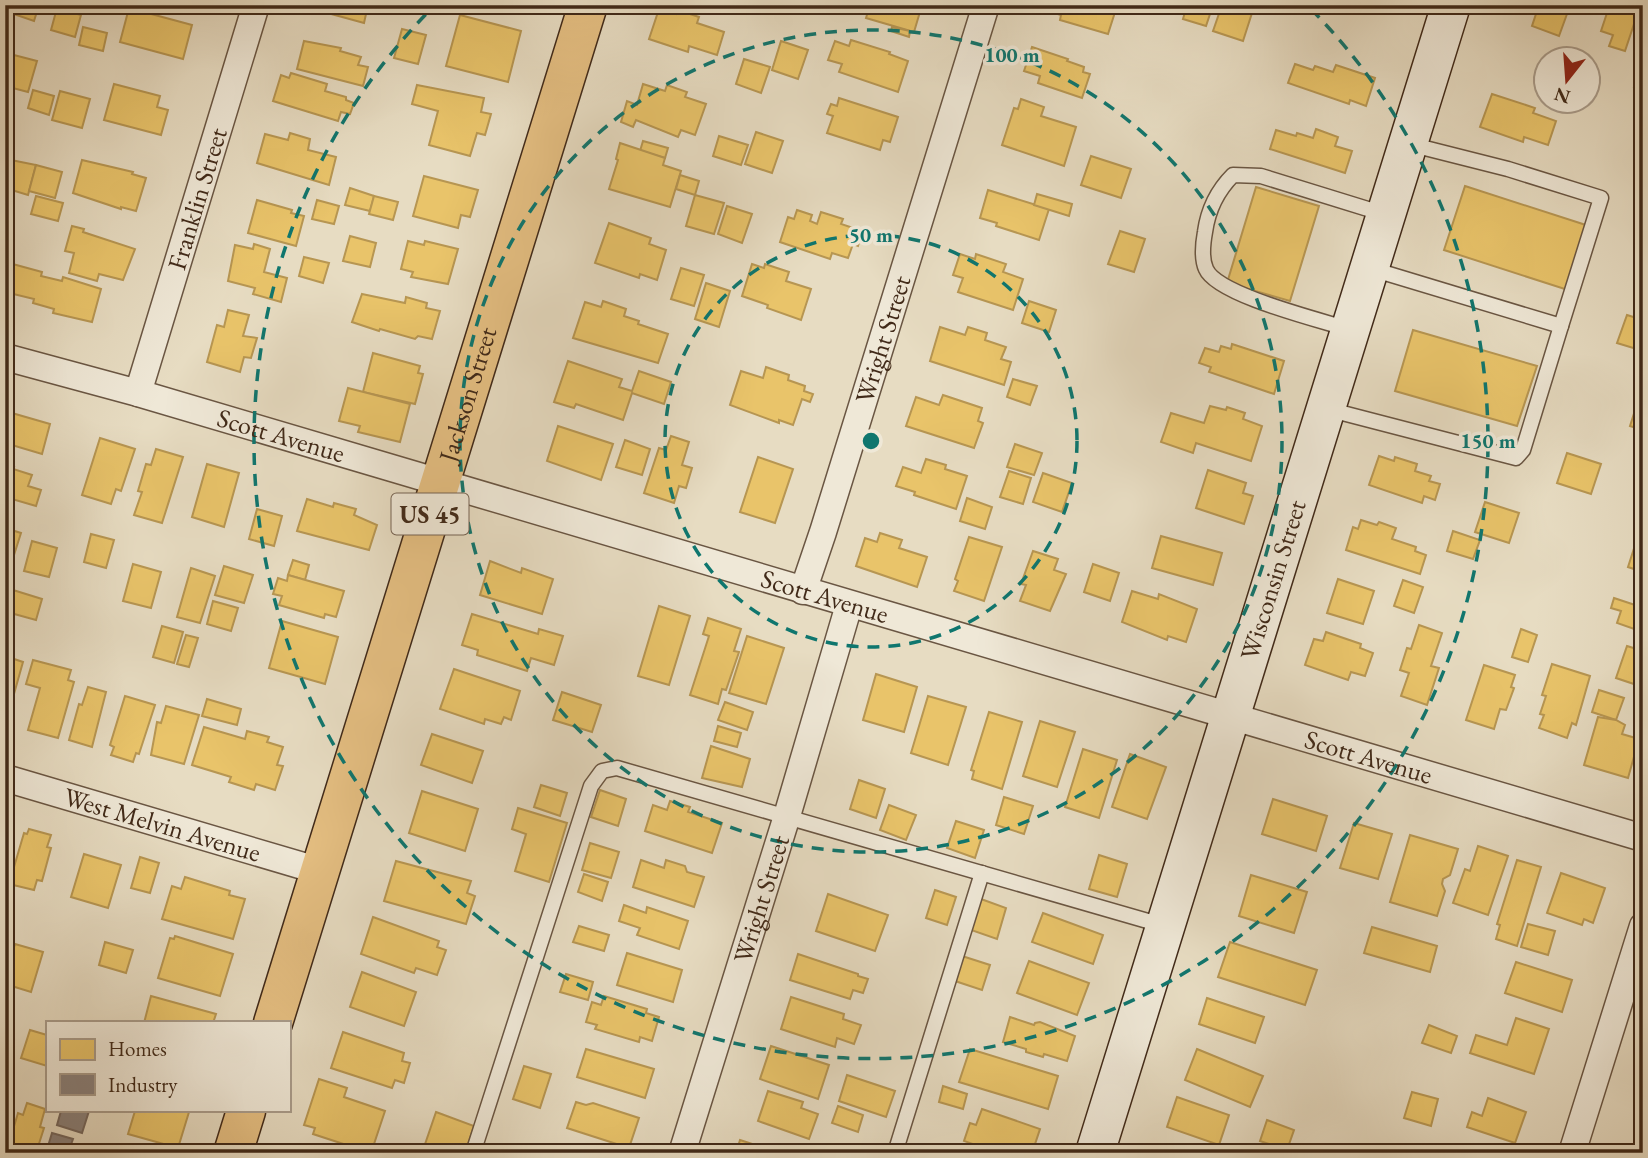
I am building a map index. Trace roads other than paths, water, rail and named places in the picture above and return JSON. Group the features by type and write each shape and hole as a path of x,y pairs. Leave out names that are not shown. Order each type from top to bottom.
{"main road":[{"name":"Jackson Street","path":"274,1021 588,5"},
{"path":"233,1153 246,1112"}],"street":[{"name":"Franklin Street","path":"138,393 256,5"},
{"name":"Wright Street","path":"803,591 986,5"},
{"name":"Wisconsin Street","path":"1095,1153 1451,5"},
{"name":"Scott Avenue","path":"5,357 138,393 1643,838"},
{"name":"Wright Street","path":"682,1153 787,816 849,604"},
{"name":"West Melvin Avenue","path":"5,778 320,871"},
{"path":"1572,1153 1643,926"}],"lane":[{"path":"1325,409 1516,458 1523,450 1601,198 1508,169 1408,144"},
{"path":"1350,330 1251,298 1218,284 1206,270 1203,249 1206,226 1219,189 1233,175 1261,176 1386,215"},
{"path":"1369,268 1561,326"},
{"path":"473,1153 591,786 602,771 617,768 1166,926"},
{"path":"895,1153 982,873"}]}
